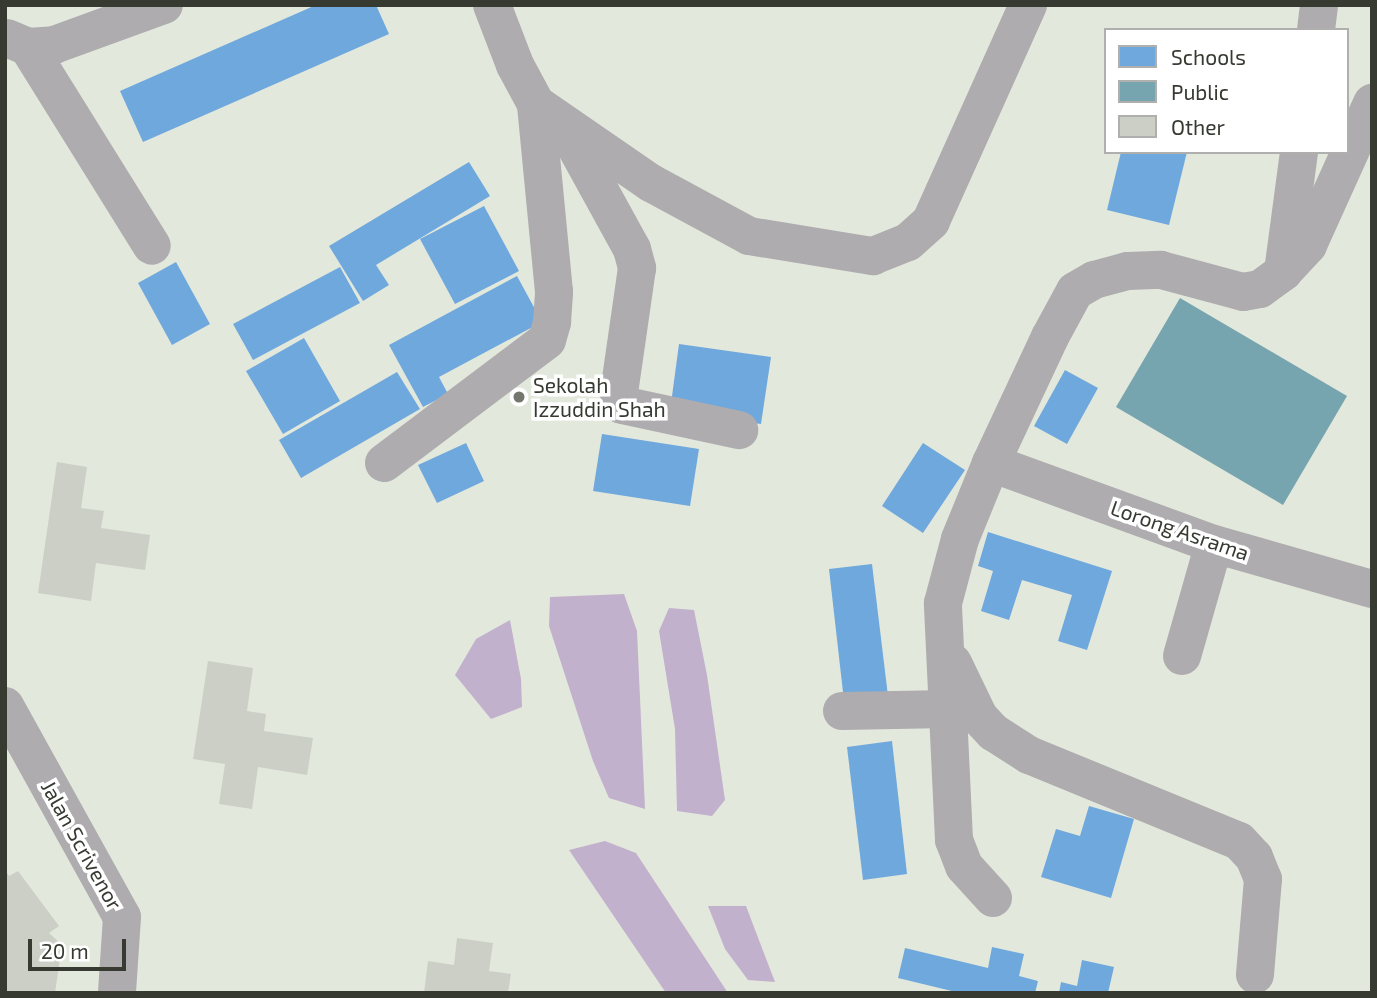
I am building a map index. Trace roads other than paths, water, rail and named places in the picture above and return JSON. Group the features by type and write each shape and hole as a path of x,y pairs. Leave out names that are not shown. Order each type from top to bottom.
{"street":[{"path":"17,42 54,45 164,5"},
{"path":"492,5 515,65 550,114 632,249 637,268 619,393 622,405 739,430"},
{"path":"550,114 651,183 749,236 873,256 908,242 932,221 1028,5"},
{"path":"1316,28 1319,5"},
{"path":"17,42 152,246"},
{"path":"993,898 964,866 954,840 943,603 960,539 990,463 1075,291 1094,280 1128,271 1161,270 1243,292 1260,289 1283,272 1308,245 1364,143 1372,103"},
{"path":"384,463 547,340 552,322 554,292 550,114"},
{"path":"1283,272 1299,154"},
{"name":"Lorong Asrama","path":"990,463 1214,544 1372,589"},
{"path":"1182,656 1214,544"},
{"path":"945,645 979,717 993,732 1029,755 1239,841 1254,857 1263,879 1255,975"},
{"name":"Jalan Scrivenor","path":"5,706 122,916 117,993"},
{"path":"842,711 948,709"}],"place":[{"name":"Sekolah Izzuddin Shah","path":"519,397"}]}
